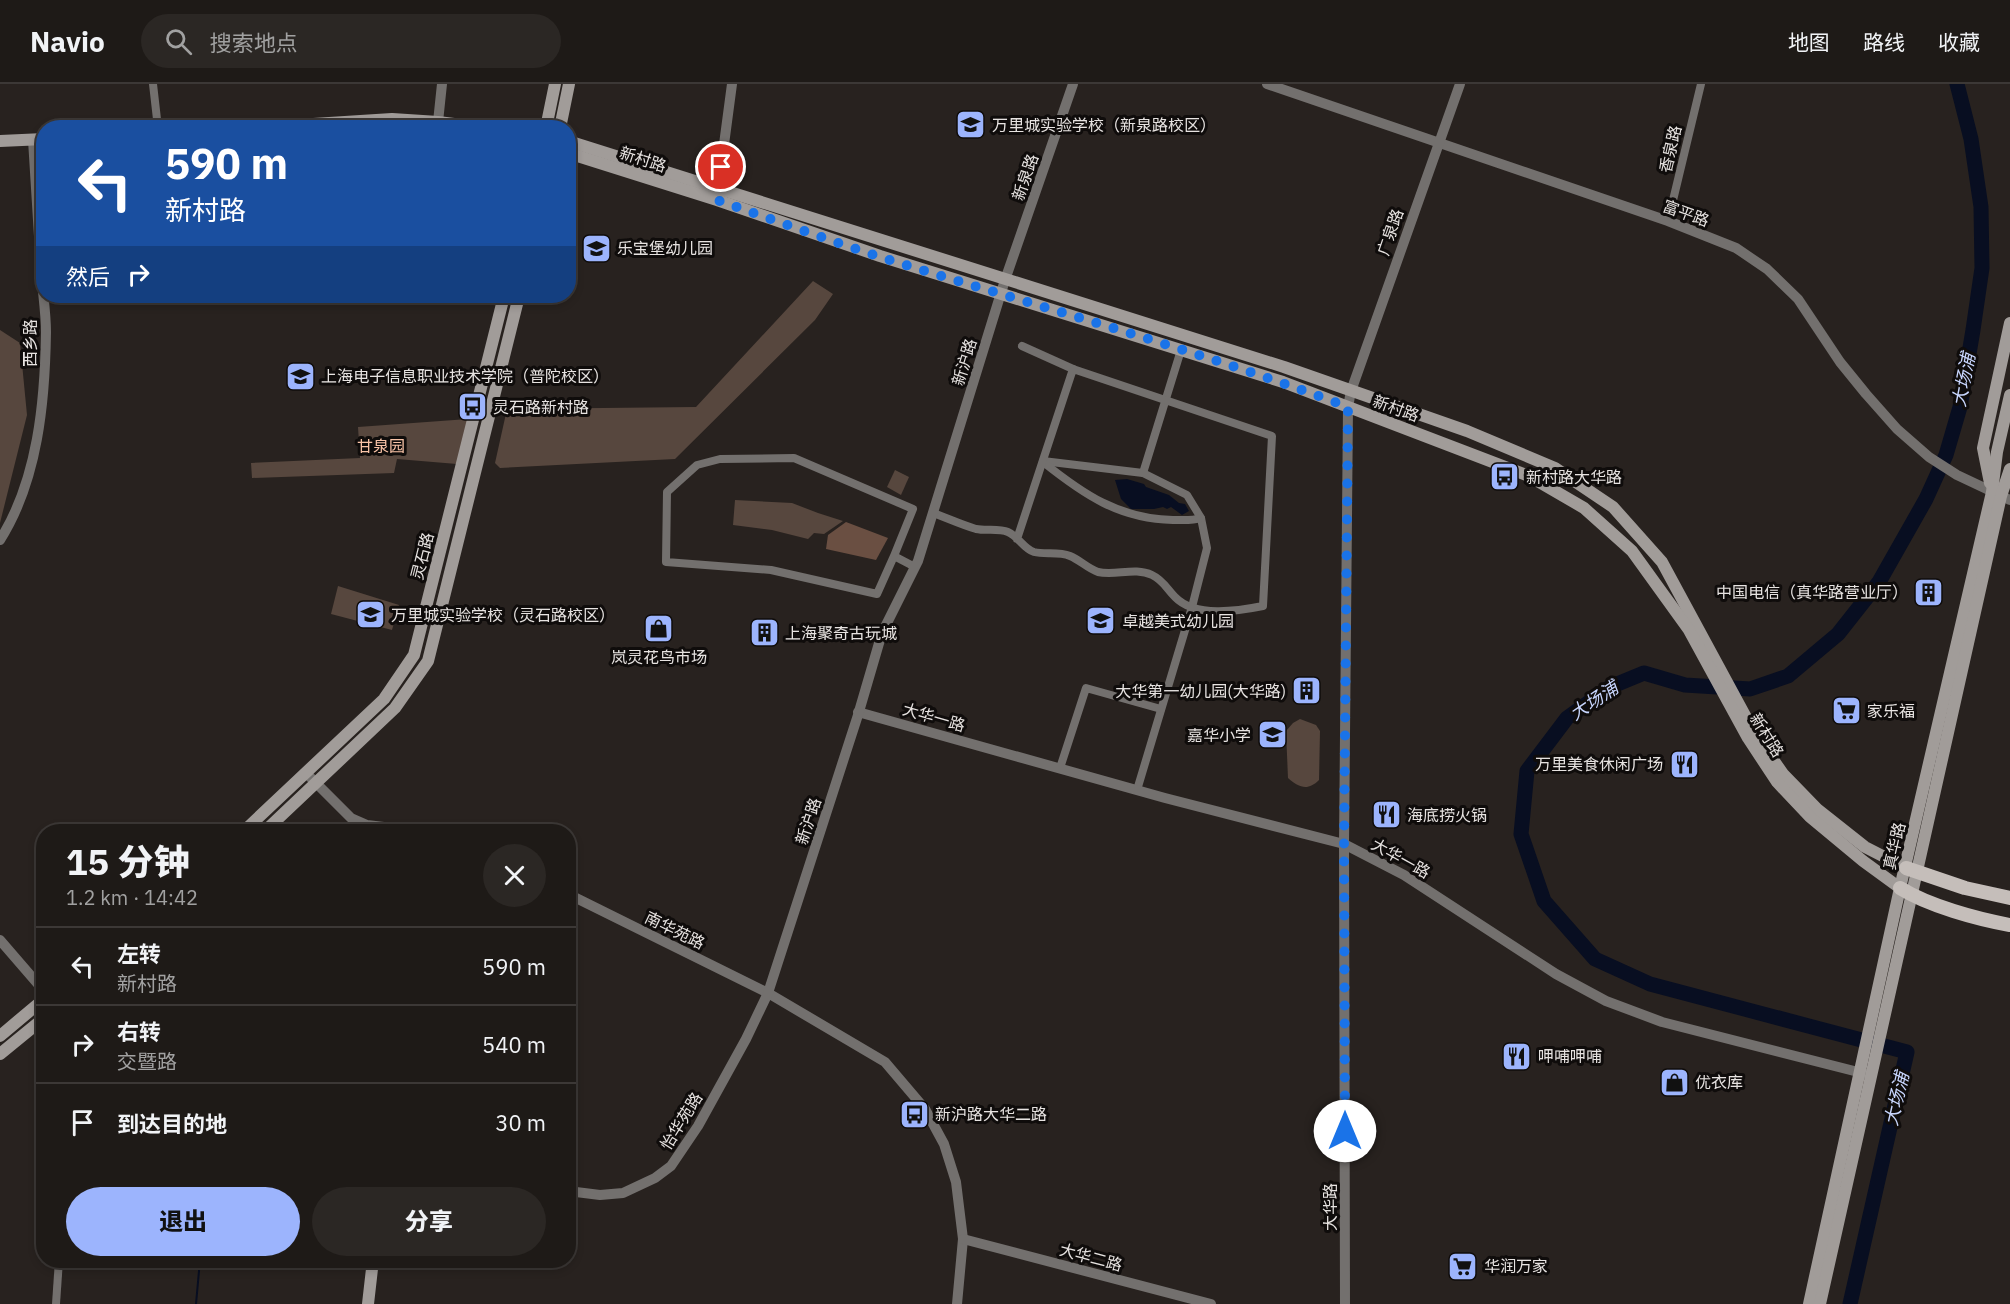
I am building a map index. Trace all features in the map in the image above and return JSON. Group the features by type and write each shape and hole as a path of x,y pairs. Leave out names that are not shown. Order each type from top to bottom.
{"main road":[{"path":"548,120 555,84"},
{"path":"562,120 569,84"},
{"path":"376,120 407,120"},
{"path":"0,141 36,139"},
{"name":"新村路","path":"576,144 718,194 880,256 1283,382 1507,466 1584,508 1632,551 1710,659"},
{"name":"新村路","path":"576,155 718,194 1284,367 1467,431 1555,468 1613,507 1662,562 1739,712 1783,774 1817,809 1865,848 1911,870 1965,888 2010,897"},
{"name":"灵石路","path":"253,824 384,699 414,655 502,303"},
{"name":"灵石路","path":"272,824 395,708 428,661 517,303"},
{"path":"2010,323 1983,448 2001,496 2010,486"},
{"name":"真华路","path":"2001,496 1997,452 2010,395"},
{"name":"真华路","path":"1809,1304 2001,496 2010,469"},
{"name":"新村路","path":"1739,712 1748,738 1777,782 1810,817 1863,861 1906,892 1959,912 2010,925"},
{"path":"0,1036 36,1006"},
{"path":"0,1054 36,1025"},
{"name":"真华路","path":"1820,1304 1865,1073"},
{"path":"368,1304 372,1268"}],"street":[{"path":"153,84 157,120"},
{"path":"438,120 442,84"},
{"path":"718,194 732,84"},
{"name":"新泉路","path":"1005,280 1073,84"},
{"name":"富平路","path":"1268,84 1668,221 1736,248 1767,269 1798,299 1828,346 1866,394 1898,429 1929,457 1957,475 2001,496"},
{"name":"广泉路","path":"1351,391 1460,84"},
{"name":"香泉路","path":"1668,221 1701,84"},
{"name":"新沪路","path":"768,993 882,633 915,567 1005,280"},
{"name":"西乡路","path":"0,540 16,509 32,459 39,425 45,369 45,303"},
{"path":"933,513 978,529 1008,531 1033,552 1058,552 1072,556 1086,567 1100,572 1128,571 1152,574 1166,585 1175,598 1192,607 1208,611 1238,611 1263,606 1272,436 1072,369 1022,346"},
{"path":"1143,473 1181,350"},
{"path":"1017,539 1072,369"},
{"name":"大华路","path":"1345,1304 1344,844 1348,407 1351,391"},
{"path":"794,458 913,510 894,556 877,594 771,570 666,562 667,492 697,465 720,459 794,458"},
{"path":"1043,461 1143,473 1186,495 1201,518 1207,548 1192,607 1137,790"},
{"path":"1043,461 1078,489 1133,516 1193,521 1201,518"},
{"path":"894,556 915,567"},
{"path":"1060,768 1086,688 1161,709"},
{"name":"大华一路","path":"858,712 1137,790 1344,844 1404,875 1556,974 1606,1001 1662,1022 1865,1073"},
{"path":"306,772 351,818 365,824"},
{"name":"南华苑路","path":"576,898 768,993"},
{"path":"0,940 36,982"},
{"path":"768,993 885,1062 925,1109 944,1144 956,1182 963,1239 957,1304"},
{"name":"怡华苑路","path":"576,1192 600,1195 623,1193 655,1178 671,1166 698,1126 746,1039 768,993"},
{"name":"大华二路","path":"963,1239 1211,1304"},
{"path":"56,1304 58,1268"}],"green space":[{"path":"813,281 833,294 815,320 675,459 500,468 495,463 507,409 696,407"},
{"path":"0,330 20,343 27,415 0,523"},
{"name":"甘泉园","path":"468,419 457,464 397,459 394,473 252,478 251,463 360,458 358,427"},
{"path":"895,470 909,477 901,495 887,487"},
{"path":"735,500 792,503 843,521 824,534 814,533 808,539 772,530 733,525"},
{"path":"338,586 399,605 392,630 331,614"},
{"path":"1300,719 1316,725 1320,731 1319,780 1307,787 1300,786 1288,778 1286,731"}],"shaded area":[{"path":"846,522 888,538 876,560 826,549 828,535"}],"water":[{"path":"1127,479 1169,495 1179,503 1185,504 1189,511 1182,515 1171,507 1131,509 1121,499 1115,480"}],"waterway":[{"name":"大场浦","path":"1850,1304 1907,1052 1650,984 1595,959 1544,901 1521,834 1527,771 1567,718 1610,687 1644,673 1685,685 1750,689 1788,676 1838,634 1879,582 1926,499 1946,455 1960,407 1973,330 1982,268 1981,207 1971,139 1957,84"},
{"path":"196,1304 199,1268"}],"place":[{"name":"万里城实验学校（新泉路校区）","path":"971,125"},
{"name":"乐宝堡幼儿园","path":"596,248"},
{"name":"上海电子信息职业技术学院（普陀校区）","path":"300,376"},
{"name":"灵石路新村路","path":"472,407"},
{"name":"新村路大华路","path":"1505,477"},
{"name":"中国电信（真华路营业厅）","path":"1929,592"},
{"name":"万里城实验学校（灵石路校区）","path":"370,615"},
{"name":"卓越美式幼儿园","path":"1101,621"},
{"name":"岚灵花鸟市场","path":"659,629"},
{"name":"上海聚奇古玩城","path":"764,633"},
{"name":"大华第一幼儿园(大华路)","path":"1307,691"},
{"name":"家乐福","path":"1846,711"},
{"name":"嘉华小学","path":"1272,735"},
{"name":"万里美食休闲广场","path":"1684,764"},
{"name":"海底捞火锅","path":"1386,815"},
{"name":"呷哺呷哺","path":"1517,1056"},
{"name":"优衣库","path":"1674,1082"},
{"name":"新沪路大华二路","path":"914,1114"},
{"name":"华润万家","path":"1463,1266"}],"route":[{"path":"721,167 717,200 880,256 1283,382 1348,407 1344,844 1345,1131"}]}
